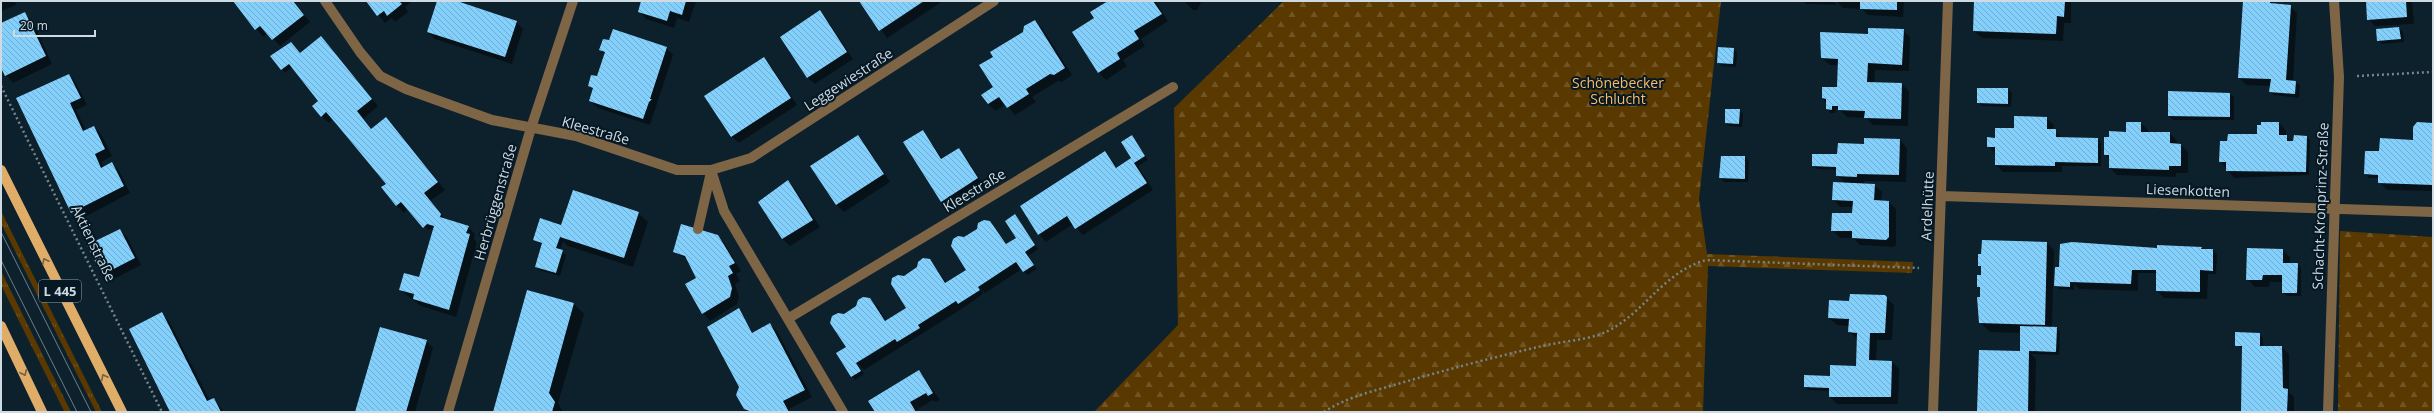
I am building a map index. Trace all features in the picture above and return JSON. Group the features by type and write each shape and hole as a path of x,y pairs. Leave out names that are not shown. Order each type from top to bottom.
{"main road":[{"name":"L 445","path":"1,170 122,412"},
{"path":"1,326 42,412"}],"street":[{"name":"Kleestraße","path":"325,1 360,52 380,76 406,89 485,117 531,128 576,136 678,170 711,170"},
{"name":"Herbrüggenstraße","path":"448,412 531,128 573,1"},
{"name":"Leggewiestraße","path":"711,170 751,158 994,1"},
{"name":"Ardelhütte","path":"1933,412 1948,1"},
{"name":"Schacht-Kronprinz-Straße","path":"2328,412 2339,77 2334,1"},
{"name":"Kleestraße","path":"789,318 1173,87"},
{"path":"698,229 711,170"},
{"path":"711,170 724,211 789,318 843,412"},
{"name":"Liesenkotten","path":"1942,196 2433,212"}],"path":[{"path":"2339,77 2433,72"},
{"name":"Aktienstraße","path":"1,86 162,412"},
{"path":"1324,412 1356,396 1427,375 1537,347 1598,335 1616,326 1675,275 1693,264 1706,260 1938,269"}],"green space":[{"name":"Schönebecker Schlucht","path":"1284,1 1721,1 1699,199 1707,254 1913,262 1912,273 1708,266 1703,412 1094,412 1178,325 1174,108"},
{"path":"1,211 102,412 96,412 1,223"},
{"path":"2340,231 2433,237 2433,412 2338,412"},
{"path":"1,271 71,412 64,411 1,285"}],"building":[{"path":"233,1 293,1 304,15 272,40 260,26 255,30"},
{"path":"366,1 399,1 402,4 387,16 384,11 377,16"},
{"path":"437,1 457,1 517,21 505,57 427,32"},
{"path":"641,1 686,1 682,15 670,11 667,21 638,12"},
{"path":"859,1 924,1 879,31"},
{"path":"1108,1 1153,1 1162,14 1134,31 1139,39 1117,53 1120,59 1098,73 1072,32 1094,18 1090,12"},
{"path":"1860,1 1897,1 1897,10 1860,9"},
{"path":"1974,1 2065,1 2064,17 2057,16 2056,34 1973,31"},
{"path":"2243,1 2270,1 2270,3 2291,5 2286,80 2296,81 2295,94 2269,92 2271,79 2238,78"},
{"path":"2366,1 2406,1 2407,17 2367,20"},
{"path":"820,10 847,52 807,78 780,37"},
{"path":"25,12 46,56 5,76 1,68 1,23"},
{"path":"1035,20 1065,68 1054,75 1050,74 1026,89 1029,94 1007,108 999,97 988,104 981,95 993,87 979,65 993,57 990,52 1023,32 1024,26"},
{"path":"2399,27 2401,39 2377,41 2376,29"},
{"path":"1868,28 1904,29 1902,65 1868,63 1867,82 1902,83 1901,119 1864,118 1865,111 1838,110 1838,106 1832,106 1832,110 1826,109 1826,99 1822,98 1822,87 1837,87 1838,59 1821,58 1820,32 1868,34"},
{"path":"613,29 667,47 650,99 652,99 649,102 643,119 589,101 593,88 588,86 591,75 597,76 605,52 599,50 603,39 609,40"},
{"path":"321,36 372,99 357,111 371,129 386,117 438,182 424,193 441,214 440,217 469,226 466,233 470,234 449,310 413,299 414,294 399,290 404,273 419,277 434,226 427,224 423,228 401,202 396,206 381,187 386,184 338,126 326,112 321,117 312,106 318,101 289,64 281,70 270,56 291,42 300,53"},
{"path":"1718,47 1734,48 1733,64 1717,63"},
{"path":"764,57 791,98 731,137 704,96"},
{"path":"69,74 81,98 70,103 83,131 94,126 105,149 95,154 101,168 112,162 124,186 71,213 16,98"},
{"path":"1977,88 2008,88 2008,104 1977,103"},
{"path":"2168,91 2230,93 2230,117 2168,116"},
{"path":"1725,109 1740,109 1739,124 1725,123"},
{"path":"2014,116 2047,117 2047,129 2056,129 2056,137 2098,138 2098,163 2055,162 2055,166 1995,165 1995,147 1987,147 1987,137 1995,138 1995,128 2014,128"},
{"path":"2126,122 2141,122 2141,132 2170,132 2170,143 2181,144 2181,166 2169,166 2169,170 2109,168 2109,155 2104,155 2104,137 2109,137 2109,131 2126,132"},
{"path":"2261,122 2279,122 2279,135 2287,135 2287,141 2293,141 2294,135 2307,136 2306,172 2226,171 2226,162 2219,162 2220,141 2227,141 2228,134 2257,134 2257,125 2261,125"},
{"path":"2417,122 2433,123 2433,185 2378,183 2378,175 2364,174 2365,151 2379,151 2380,138 2413,140 2413,127"},
{"path":"923,130 941,159 959,148 978,178 941,202 903,142"},
{"path":"858,135 884,174 836,205 810,166"},
{"path":"1132,135 1145,156 1134,163 1147,183 1075,229 1067,216 1038,235 1020,206 1105,151 1116,168 1131,158 1121,142"},
{"path":"1864,138 1900,139 1899,175 1857,174 1857,177 1836,176 1836,167 1812,166 1812,154 1837,154 1838,143 1864,144"},
{"path":"1721,156 1745,156 1745,179 1719,178"},
{"path":"788,180 813,220 782,239 758,202"},
{"path":"1833,182 1875,184 1874,200 1889,201 1889,237 1886,240 1852,238 1852,231 1831,231 1832,213 1852,213 1853,201 1832,200"},
{"path":"573,190 639,212 624,258 560,237 556,248 563,250 556,273 535,267 542,243 533,240 540,218 561,225"},
{"path":"1015,214 1035,245 1025,252 1034,265 1023,272 1016,262 978,287 980,290 958,304 956,301 918,325 920,328 897,342 895,339 856,363 861,371 851,377 836,353 846,347 830,323 832,316 838,313 844,314 856,306 858,300 863,297 870,298 885,321 906,308 891,284 892,278 898,275 904,276 917,267 918,262 923,258 930,259 945,283 966,270 951,246 953,239 958,236 964,237 977,229 978,223 984,220 990,221 1006,244 1016,238 1005,221"},
{"path":"681,224 718,235 735,263 729,266 733,273 728,276 732,288 730,297 702,314 685,284 696,278 685,256 673,252"},
{"path":"120,229 135,258 102,275 87,245"},
{"path":"1982,240 2047,242 2045,325 1979,323 1977,297 1980,297 1980,287 1977,287 1977,275 1981,275 1981,266 1978,266 1978,254 1981,254"},
{"path":"2072,242 2157,248 2157,245 2202,247 2201,249 2213,249 2213,271 2200,270 2200,292 2156,291 2156,270 2132,270 2131,284 2070,282 2070,287 2054,286 2055,267 2059,267 2060,244"},
{"path":"2247,248 2283,249 2283,263 2298,263 2297,293 2282,293 2282,275 2263,275 2262,280 2246,280"},
{"path":"527,290 574,303 549,393 555,402 552,412 493,412"},
{"path":"1850,294 1885,295 1887,297 1885,333 1870,333 1869,360 1892,361 1891,397 1829,397 1829,388 1804,387 1804,375 1830,376 1830,365 1856,366 1857,333 1848,332 1849,319 1828,318 1829,300 1849,301"},
{"path":"739,308 752,333 770,323 805,390 783,401 789,412 752,412 744,409 736,395 739,387 707,327"},
{"path":"162,312 207,401 214,398 221,412 170,412 129,329"},
{"path":"2020,326 2057,327 2056,352 2029,351 2028,412 1977,412 1979,350 2020,351"},
{"path":"380,327 427,340 406,412 355,412"},
{"path":"2235,332 2260,333 2260,346 2282,346 2283,388 2288,389 2287,412 2241,412 2242,346 2235,346"},
{"path":"919,370 933,393 928,396 926,393 910,402 916,412 875,412 868,401"}],"tram line":[{"path":"1,232 91,412"},
{"path":"1,260 77,412"}]}
